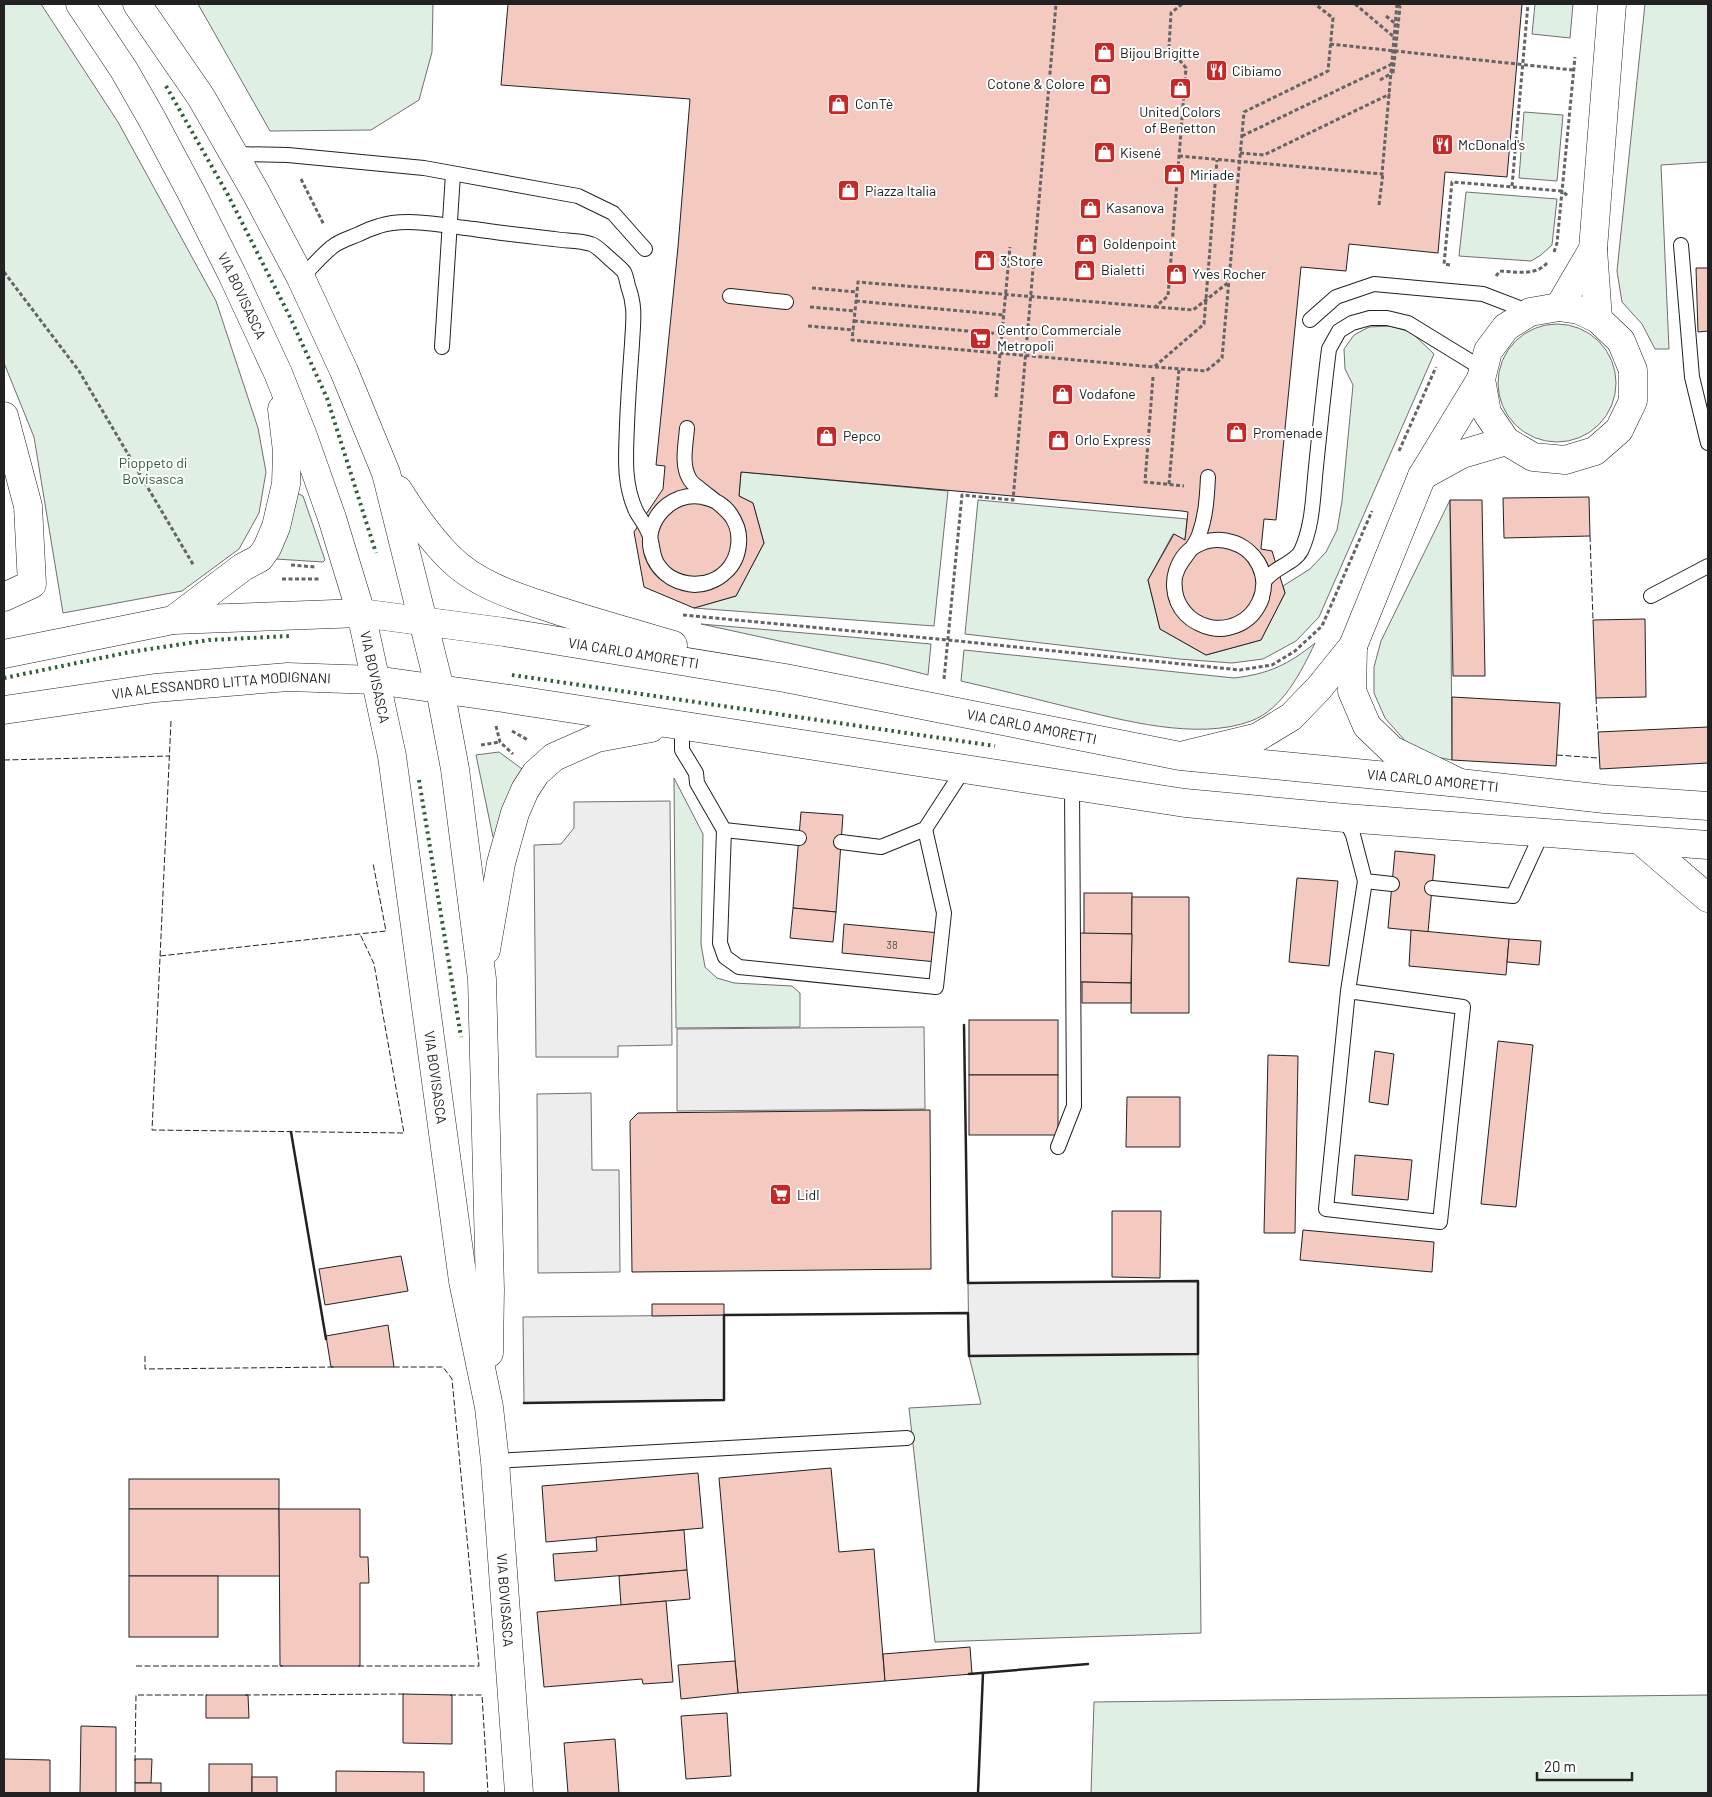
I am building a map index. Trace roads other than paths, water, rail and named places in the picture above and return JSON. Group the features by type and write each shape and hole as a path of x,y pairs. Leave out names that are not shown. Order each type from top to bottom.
{"street":[{"name":"VIA BOVISASCA","path":"80,4 124,70 166,145 232,274 278,374 314,464 360,613 392,756 463,1281 489,1407 495,1461 519,1793"},
{"name":"VIA BOVISASCA","path":"137,4 190,80 234,154 301,278 344,371 386,472 424,622 440,689 455,769 482,979 490,1289 489,1407"},
{"path":"1598,319 1593,249 1612,4"},
{"path":"1559,307 1593,249"},
{"path":"1180,756 1258,737 1291,717 1319,688 1353,646 1422,476 1482,374 1488,351 1506,327 1530,312 1559,307 1580,310 1598,319 1621,340 1633,370 1633,401 1619,430 1595,451 1565,460 1533,457 1506,441 1487,413 1482,374"},
{"path":"173,620 243,567 260,558 274,532 283,500 287,466 278,374"},
{"path":"4,416 28,506 32,584 4,598"},
{"path":"1422,476 1462,454 1506,441"},
{"path":"386,472 414,515 449,558 486,583 515,596 580,618 785,678"},
{"path":"4,654 173,620 360,613"},
{"name":"VIA CARLO AMORETTI","path":"360,613 504,632 785,678 1180,756 1604,799 1708,806"},
{"path":"1353,646 1352,691 1367,726 1392,750 1460,783"},
{"name":"VIA ALESSANDRO LITTA MODIGNANI","path":"4,710 155,688 288,677 375,680 440,689"},
{"path":"440,689 1185,803 1542,834 1708,845"},
{"path":"482,979 501,863 515,813 525,790 536,773 554,757 596,738 678,725"},
{"path":"1641,840 1708,898"}],"lane":[{"path":"234,154 288,155 424,168 578,196 613,213 644,249"},
{"path":"442,347 453,174"},
{"path":"301,278 334,245 381,224 414,222 593,244 624,272 634,303 625,473 635,508 650,537"},
{"path":"1681,244 1692,377 1708,443"},
{"path":"1310,320 1336,297 1374,284 1483,294 1530,312"},
{"path":"730,296 786,302"},
{"path":"1264,583 1278,569 1300,554 1310,523 1329,349 1339,331 1352,323 1370,318 1387,318 1408,323 1482,374"},
{"path":"686,428 684,466 687,476 691,482 724,506 733,517 738,530 739,544 731,562 718,578 705,584 691,585 677,582 665,574 656,563 651,550 650,537 654,523 661,511 672,502 684,497 698,496 712,499"},
{"path":"1182,559 1197,540 1204,521 1208,477"},
{"path":"1192,548 1203,542 1217,539 1231,541"},
{"path":"1218,539 1231,541 1244,547 1254,557 1261,569 1264,583 1259,603 1246,619 1234,626 1220,627 1194,621 1184,612 1174,586 1176,572 1182,559 1191,549 1204,542 1218,539"},
{"path":"1651,596 1708,566"},
{"path":"678,725 682,750 696,773 696,783 724,830 720,943 725,958 740,967 936,987 944,914 925,829"},
{"path":"841,842 881,847 925,829 964,769"},
{"path":"1058,1148 1074,1106 1072,785"},
{"path":"1345,818 1353,835 1365,881 1348,991 1326,1209 1440,1222 1463,1006 1348,991"},
{"path":"724,830 799,838"},
{"path":"1432,888 1513,896 1542,834"},
{"path":"1365,881 1392,884"},
{"path":"495,1461 908,1438"}],"place":[{"name":"Bijou Brigitte","path":"1104,53"},
{"name":"Cibiamo","path":"1216,71"},
{"name":"Cotone & Colore","path":"1101,84"},
{"name":"United Colors of Benetton","path":"1180,89"},
{"name":"ConTè","path":"839,104"},
{"name":"McDonald's","path":"1442,145"},
{"name":"Kisené","path":"1104,153"},
{"name":"Miriade","path":"1174,175"},
{"name":"Piazza Italia","path":"849,191"},
{"name":"Kasanova","path":"1090,208"},
{"name":"Goldenpoint","path":"1087,244"},
{"name":"3 Store","path":"984,261"},
{"name":"Bialetti","path":"1085,270"},
{"name":"Yves Rocher","path":"1176,274"},
{"name":"Centro Commerciale Metropoli","path":"981,338"},
{"name":"Vodafone","path":"1063,394"},
{"name":"Promenade","path":"1237,433"},
{"name":"Pepco","path":"827,436"},
{"name":"Orlo Express","path":"1059,440"},
{"name":"Lidl","path":"781,1195"}],"park label":[{"name":"Pioppeto di Bovisasca","path":"153,472"}]}
